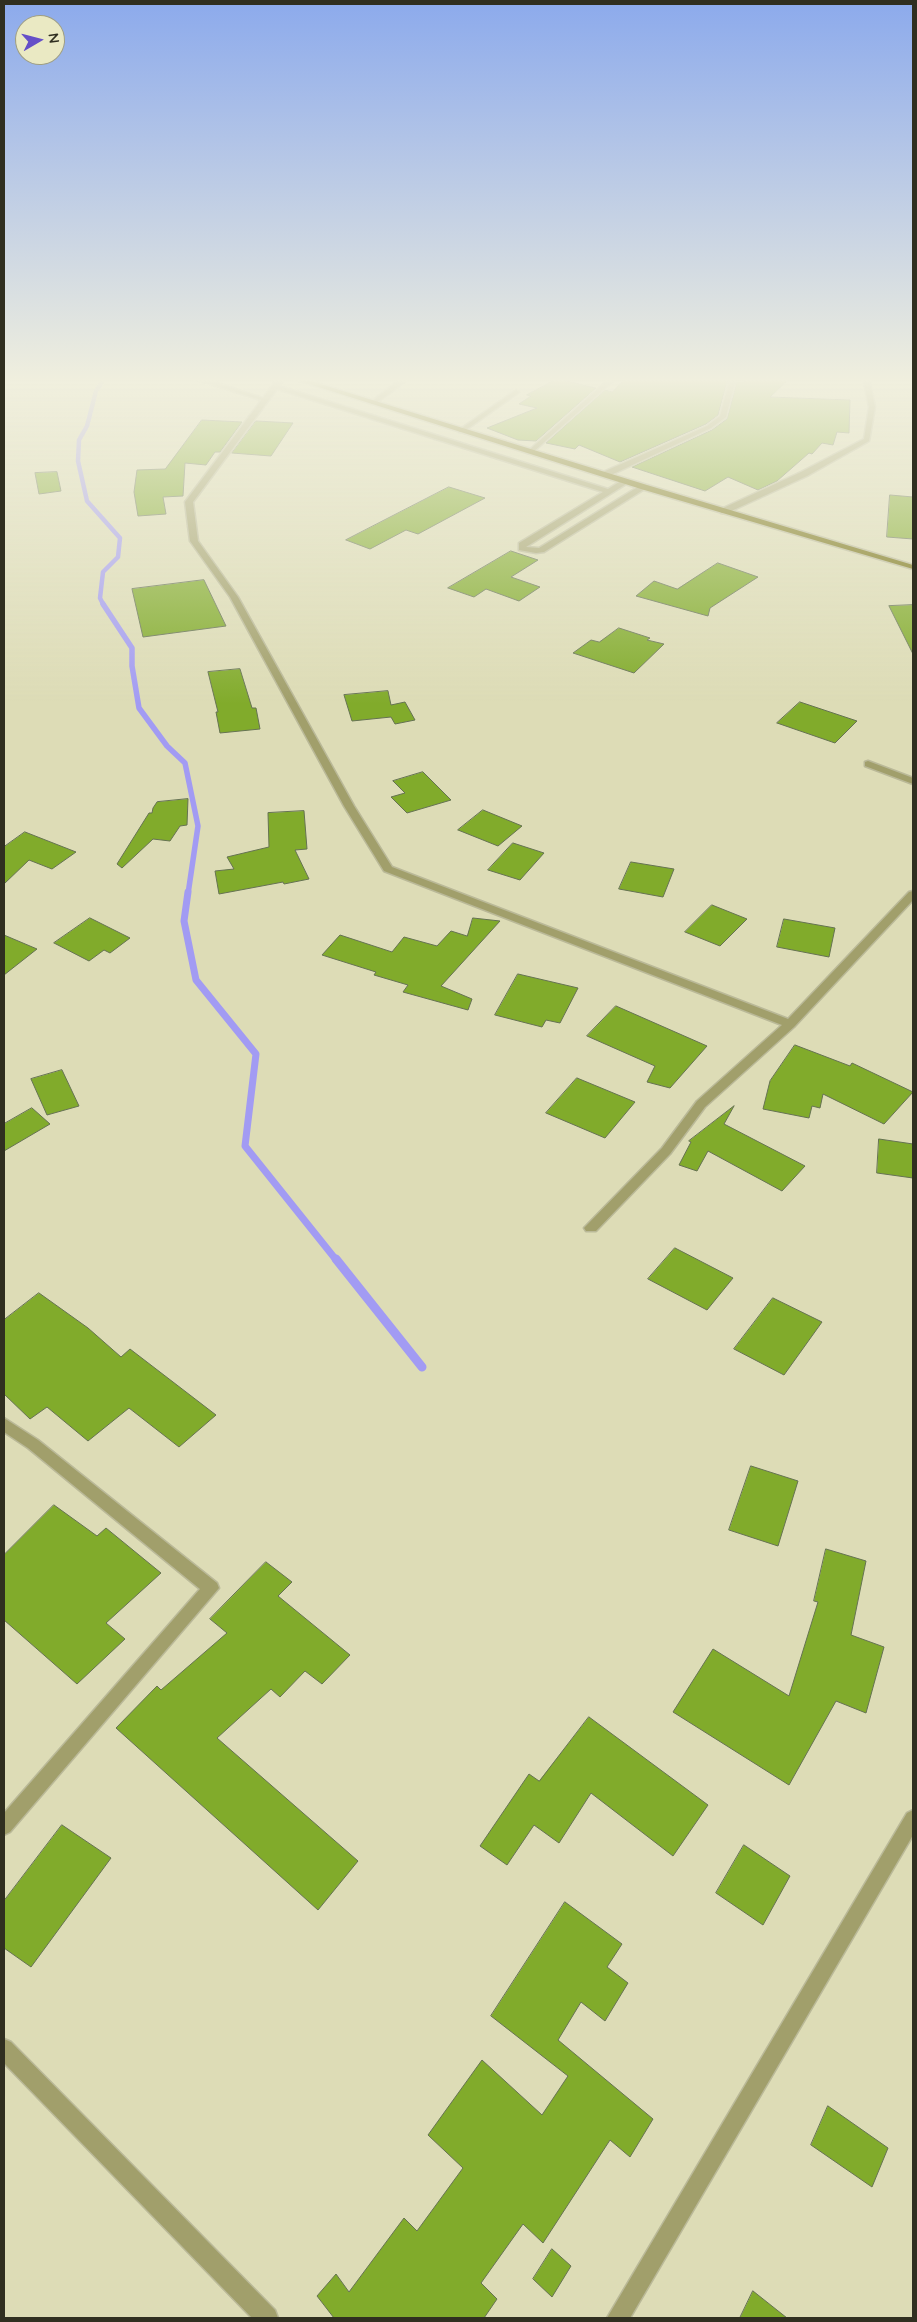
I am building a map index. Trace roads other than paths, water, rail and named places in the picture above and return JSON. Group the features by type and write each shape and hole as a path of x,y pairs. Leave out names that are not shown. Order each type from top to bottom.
{"main road":[{"path":"644,487 913,567"}],"street":[{"path":"202,486 190,502 194,541 234,598 348,806 388,869 790,1024"},
{"path":"592,486 610,492"},
{"path":"619,486 522,545 522,548 536,551 541,550 644,487"},
{"path":"724,511 777,486"},
{"path":"562,520 582,526"},
{"path":"543,532 562,538"},
{"path":"868,764 913,781"},
{"path":"591,1228 666,1152 701,1104 790,1024 913,894"},
{"path":"4,1424 33,1444 211,1588 4,1826"},
{"path":"618,2318 913,1819"},
{"path":"4,2049 267,2318"}],"waterway":[{"path":"84,486 87,501 120,538 118,557 103,572 100,598 103,604"},
{"path":"103,604 132,648 132,666 139,708 167,746 185,763 198,826 188,894"},
{"path":"188,892 184,921 196,980 256,1054 245,1146 337,1261"},
{"path":"336,1259 422,1367"}]}
